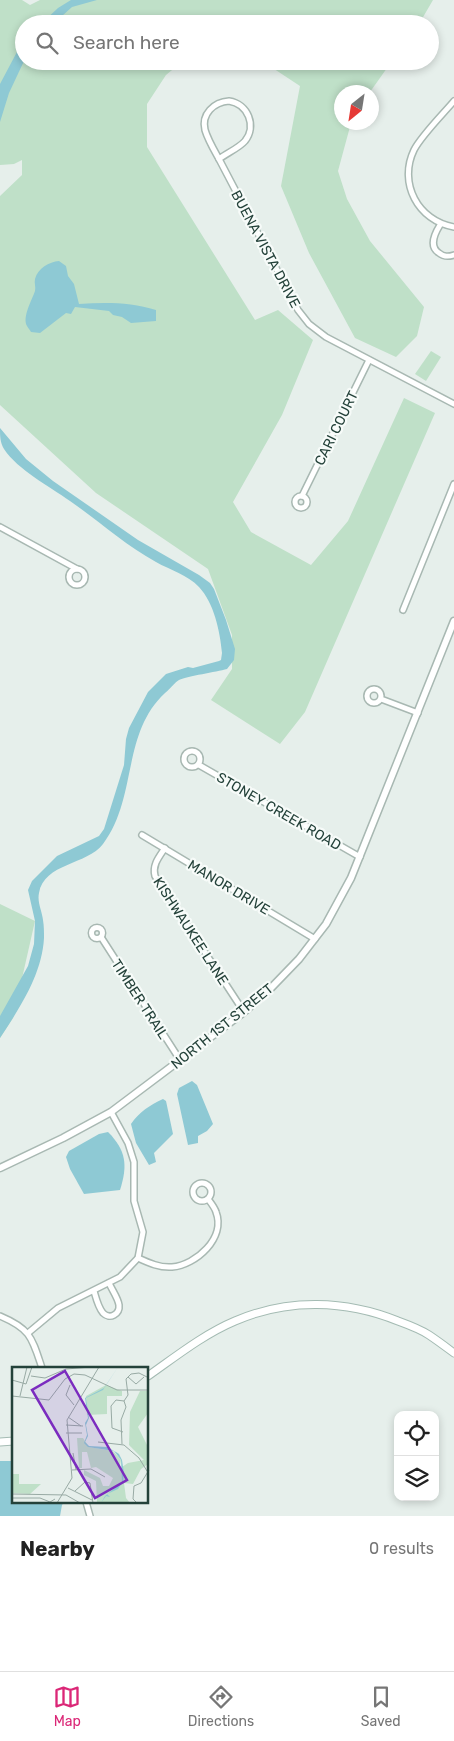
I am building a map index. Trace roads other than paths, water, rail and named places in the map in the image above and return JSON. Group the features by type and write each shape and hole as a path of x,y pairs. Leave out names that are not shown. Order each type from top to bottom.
{"main road":[{"path":"149,1375 208,1335 236,1320 276,1308 315,1303 342,1305 388,1317 429,1335 454,1353"}],"street":[{"name":"BUENA VISTA DRIVE","path":"219,159 243,143 250,130 248,115 242,106 233,102 224,101 215,104 208,111 205,120 207,134 219,159 303,318 320,334 454,404"},
{"path":"454,101 416,146 409,170 410,186 414,198 421,209 440,224 454,227"},
{"path":"440,224 432,241 434,248 443,256 454,255"},
{"name":"CARI COURT","path":"302,496 369,360"},
{"path":"403,610 454,484"},
{"path":"0,527 76,569"},
{"name":"NORTH 1ST STREET","path":"0,1168 63,1138 111,1112 244,1012 270,990 299,959 337,906 360,857 454,621"},
{"path":"381,699 418,713"},
{"name":"STONEY CREEK ROAD","path":"198,765 360,857"},
{"name":"MANOR DRIVE","path":"142,835 315,939"},
{"name":"KISHWAUKEE LANE","path":"165,848 155,865 155,876 244,1012"},
{"name":"TIMBER TRAIL","path":"101,938 180,1060"},
{"path":"28,1332 58,1308 126,1273 138,1258 143,1232 134,1201 134,1162 128,1143 111,1112"},
{"path":"138,1258 154,1265 172,1267 189,1262 200,1255 209,1246 214,1237 217,1221 216,1211 208,1199"},
{"path":"94,1291 103,1313 113,1316 118,1311 119,1306 109,1283"},
{"path":"0,1316 16,1323 28,1332 42,1367"}],"water":[{"path":"71,0 97,0 72,7 63,15 51,15"},
{"path":"15,56 15,70 20,70 9,93 0,122 0,84"},
{"path":"59,261 66,266 68,276 74,284 79,304 118,303 147,307 156,310 156,321 131,323 122,317 113,315 109,311 75,307 71,314 66,313 40,333 31,332 27,326 26,318 35,291 36,275 44,266"},
{"path":"0,428 26,459 53,481 138,540 210,583 226,620 235,649 234,660 227,669 179,680 151,709 135,746 121,806 114,826 103,844 96,851 57,870 43,883 39,893 39,900 44,938 39,965 28,991 0,1038 0,1016 28,966 34,944 35,921 28,890 32,881 57,856 99,836 104,829 124,765 129,728 148,692 166,674 188,667 193,668 219,661 221,660 222,653 220,636 212,609 199,587 184,576 134,548 25,471 4,449"},
{"path":"192,1081 197,1085 213,1124 207,1131 198,1136 198,1143 188,1145 177,1094 179,1088"},
{"path":"163,1099 166,1101 173,1134 154,1153 156,1162 149,1165 136,1143 131,1124 145,1109"},
{"path":"108,1132 119,1145 124,1158 123,1181 120,1190 84,1194 70,1169 66,1157 69,1151 99,1134"},
{"path":"0,1461 12,1461 12,1504 63,1504 60,1516 0,1516"}]}
